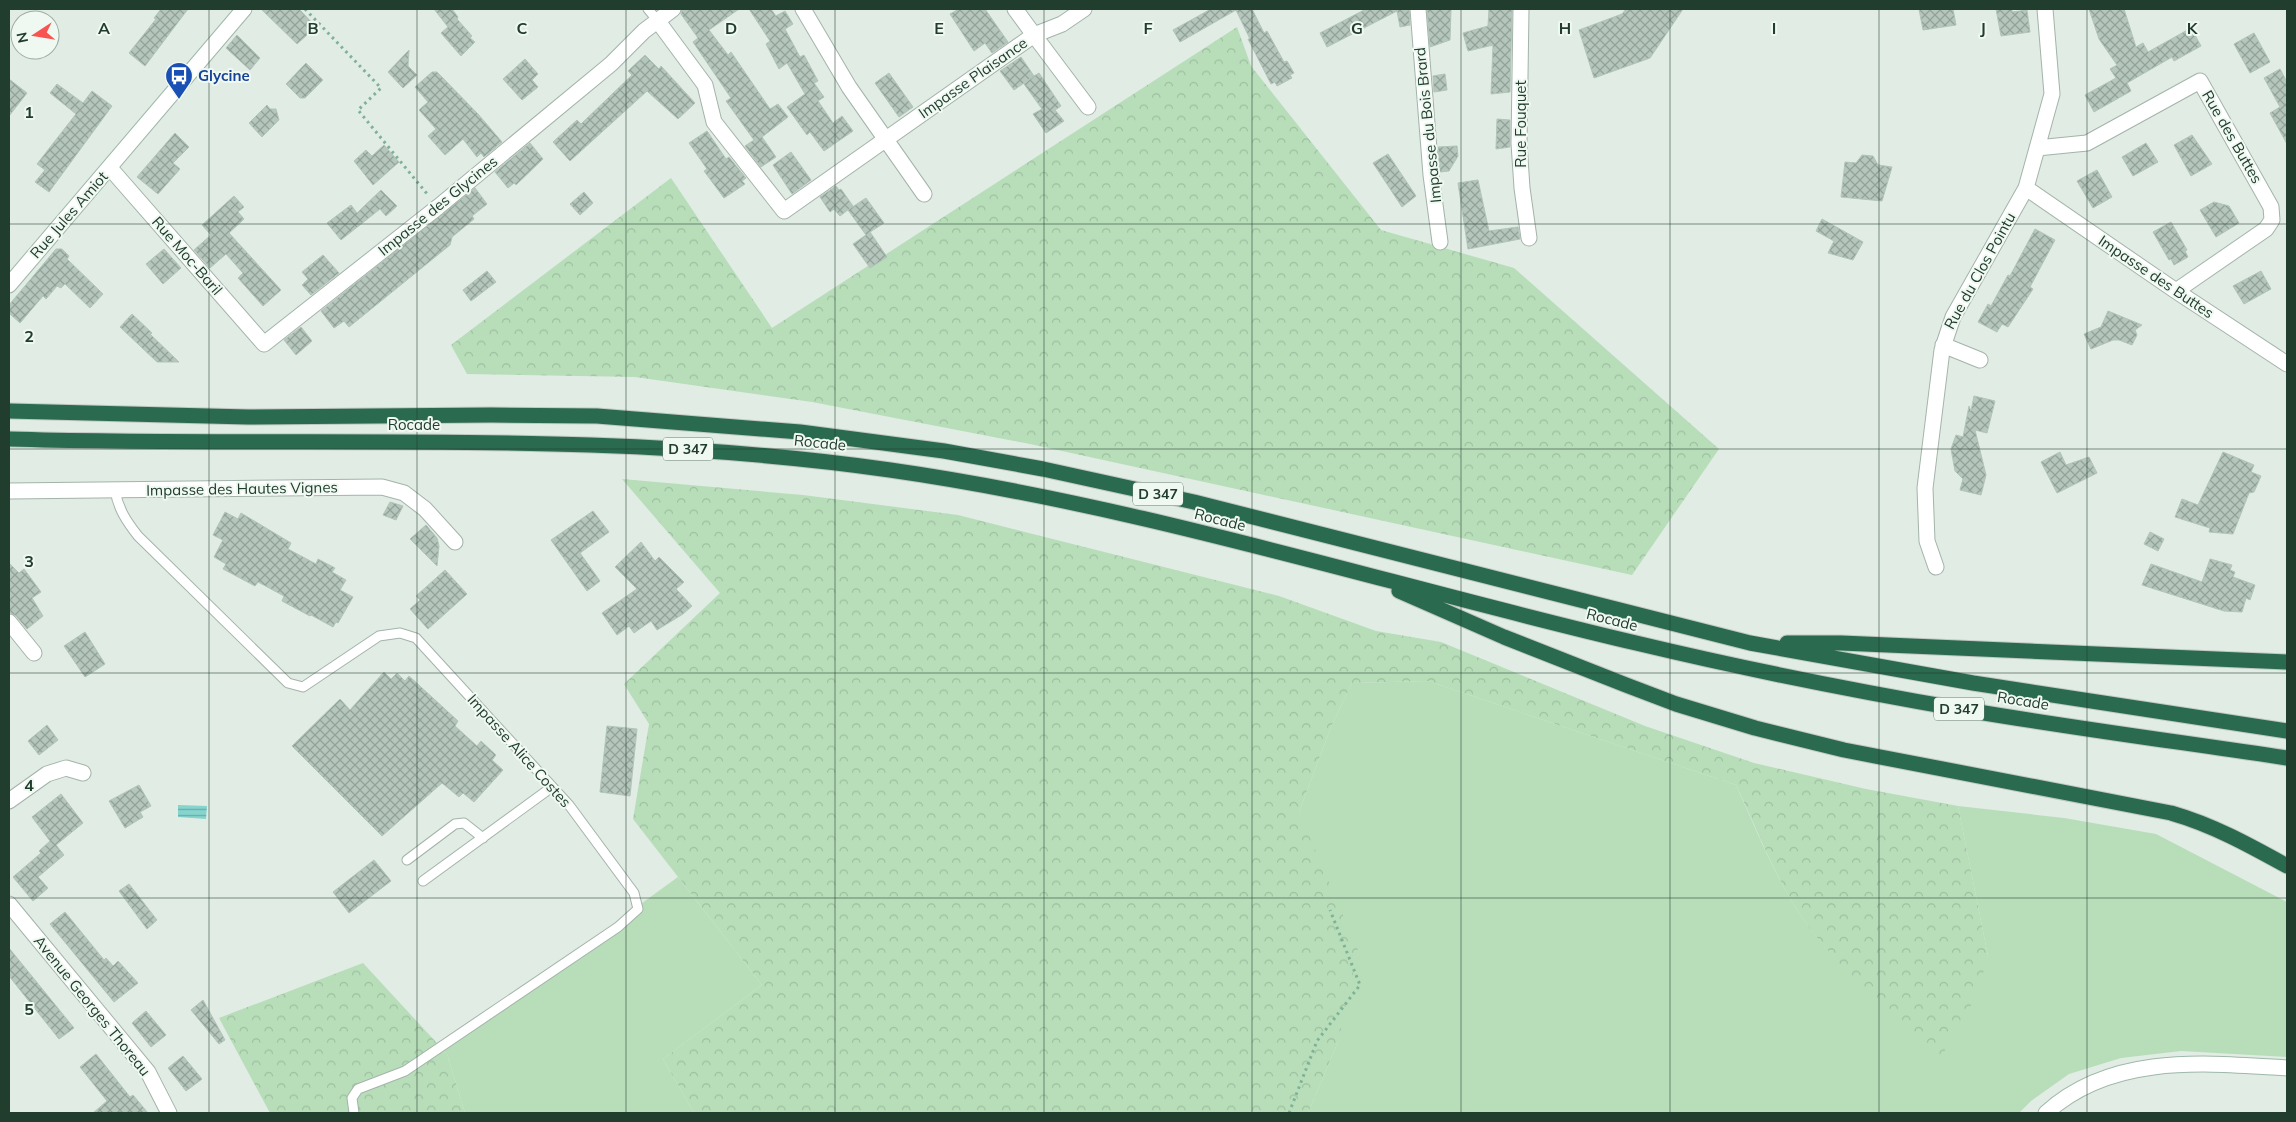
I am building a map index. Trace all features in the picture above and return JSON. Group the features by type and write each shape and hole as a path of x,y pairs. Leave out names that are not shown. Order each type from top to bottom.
{"highway":[{"name":"D 347","path":"9,411 248,417 491,414 597,416 800,432 944,451 1044,469 1194,502 1750,643 1973,683 2287,731"},
{"name":"Rocade","path":"9,439 152,442 544,443 689,449 799,458 896,470 1048,498 1354,572 1590,632 1772,674 1969,710 2287,758"},
{"path":"1354,572 1522,644 1643,692 1725,719 1844,750 2171,813 2214,827 2287,866"},
{"path":"1750,643 1841,643 2287,662"}],"street":[{"name":"Rue Jules Amiot","path":"9,285 244,9"},
{"name":"Impasse des Glycines","path":"264,344 438,207 611,64 652,15 673,9"},
{"path":"803,9 849,87 924,194"},
{"name":"Impasse Plaisance","path":"652,15 706,85 714,122 784,211 1034,35 1015,9"},
{"path":"1084,9 1062,24 1034,35 1088,107"},
{"name":"Impasse du Bois Brard","path":"1418,9 1432,175 1440,242"},
{"name":"Rue Fouquet","path":"1522,9 1519,142 1522,188 1529,238"},
{"name":"Rue du Clos Pointu","path":"1936,567 1927,541 1925,488 1943,345 1952,317 2026,188 2052,94 2045,9"},
{"name":"Rue des Buttes","path":"2037,148 2087,143 2200,81 2271,207 2272,220 2266,229 2176,291"},
{"name":"Rue Moc-Baril","path":"110,168 264,344"},
{"name":"Impasse des Buttes","path":"2026,188 2176,291 2287,364"},
{"path":"1943,345 1980,360"},
{"name":"Impasse des Hautes Vignes","path":"9,491 382,488 404,493 424,509 455,542"},
{"path":"9,622 34,653"},
{"path":"9,802 47,774 66,768 83,772"},
{"name":"Avenue Georges Thoreau","path":"9,904 148,1072 169,1113"},
{"path":"2046,1113 2066,1096 2081,1087 2125,1072 2181,1064 2287,1068"}],"lane":[{"name":"Impasse Alice Costes","path":"115,490 117,502 126,522 138,536 288,683 303,687 379,636 400,632 416,638 569,805 634,893 638,909 618,927 405,1071 358,1089 352,1098 354,1113"},
{"path":"423,881 552,787"},
{"path":"407,860 454,824 464,823 483,838"}],"path":[{"path":"305,9 381,88 358,110 438,207"},
{"path":"1289,1113 1317,1041 1360,985 1330,910"}],"green space":[{"path":"1237,27 1251,66 1381,230 1514,268 1719,449 1632,575 1030,444 812,402 635,377 467,374 451,345 671,178 772,328"},
{"path":"622,479 803,495 958,515 1279,596 1376,631 1441,642 1645,726 1754,763 1866,789 1958,806 1988,956 1977,995 1940,1059 1843,967 1808,926 1778,876 1736,785 1428,681 1352,683 1331,727 1299,812 1358,950 1338,1042 1308,1113 694,1113 663,1059 762,985 633,819 649,724 624,684 720,593"},
{"path":"1428,681 1736,785 1778,876 1804,920 1840,963 1893,1015 1988,956 1958,806 2064,818 2156,834 2287,902 2287,1057 2181,1051 2121,1058 2069,1074 2031,1101 2019,1113 1308,1113 1338,1042 1299,812 1331,727 1352,683"},
{"path":"678,877 762,985 663,1059 694,1113 465,1113 447,1054 442,1048"},
{"path":"363,963 447,1054 465,1113 270,1113 219,1018"}],"water":[{"path":"178,805 207,806 206,819 178,817"}],"building":[{"path":"161,9 188,9 145,66 129,53 156,19 154,18"},
{"path":"261,9 299,9 316,27 297,44"},
{"path":"434,9 452,9 458,17 457,19 472,36 470,38 475,42 461,56 441,33 448,27"},
{"path":"682,9 739,9 709,30 728,55 731,52 770,109 778,104 788,117 762,137 776,157 761,167 745,146 754,140 726,101 731,98 693,42 698,38 681,14"},
{"path":"749,9 771,9 776,16 785,11 793,24 785,29 800,57 804,55 818,81 814,83 824,97 818,101 833,123 842,116 853,131 824,151 810,132 807,135 787,107 805,94 787,63 779,69 766,44 770,41"},
{"path":"959,9 985,9 1008,42 992,53 985,43 974,51 950,14"},
{"path":"1211,9 1252,9 1264,33 1267,31 1284,62 1287,61 1294,73 1290,75 1292,78 1277,86 1275,82 1271,84 1248,39 1250,39 1236,10 1180,42 1173,30"},
{"path":"1366,9 1409,9 1410,25 1400,27 1397,11 1327,47 1320,33"},
{"path":"1427,9 1451,9 1450,40 1430,47"},
{"path":"1489,9 1512,9 1510,92 1491,94 1493,45 1468,51 1463,33 1488,26"},
{"path":"1626,9 1683,9 1650,58 1594,78 1579,30 1622,14"},
{"path":"1919,9 1953,9 1956,25 1923,30"},
{"path":"1996,9 2012,9 2012,12 2027,10 2030,32 2001,36"},
{"path":"2089,9 2124,9 2136,47 2143,43 2148,52 2191,28 2201,46 2174,61 2172,57 2127,83 2131,91 2094,112 2085,95 2116,78 2110,69 2117,65 2099,39"},
{"path":"2254,33 2270,62 2250,73 2234,44"},
{"path":"237,35 260,58 250,70 226,48"},
{"path":"409,50 408,66 417,75 403,88 388,72"},
{"path":"645,55 659,69 661,66 695,103 678,119 647,91 570,161 553,142 577,120 581,124 632,75 628,71"},
{"path":"1021,57 1034,76 1014,90 1000,71"},
{"path":"525,59 538,74 532,80 538,87 522,100 503,79"},
{"path":"306,63 323,80 305,98 300,98 286,84"},
{"path":"2280,69 2287,82 2287,144 2270,113 2280,107 2264,78"},
{"path":"432,72 437,72 502,142 484,157 481,153 477,157 463,139 445,155 428,136 436,129 419,110 428,102 415,87"},
{"path":"889,73 913,107 899,117 875,83"},
{"path":"1039,73 1061,106 1055,110 1064,121 1046,133 1033,114 1042,109 1024,84"},
{"path":"1445,74 1447,90 1434,92 1433,76"},
{"path":"9,79 27,93 9,116"},
{"path":"57,84 83,103 92,91 112,106 49,192 35,182 45,170 37,164 76,114 50,93"},
{"path":"267,105 270,109 276,109 279,120 262,137 249,123"},
{"path":"1497,119 1510,120 1510,147 1496,149"},
{"path":"707,131 726,159 729,157 746,178 742,181 745,184 724,198 704,171 707,169 689,143"},
{"path":"175,133 189,147 173,163 180,169 158,194 137,177"},
{"path":"2192,135 2212,164 2191,176 2174,145"},
{"path":"530,143 543,159 516,185 514,183 508,188 495,172"},
{"path":"2146,143 2158,162 2133,176 2122,157"},
{"path":"384,145 399,162 373,185 354,161 366,150 372,156"},
{"path":"1457,146 1458,156 1449,171 1440,172 1438,147"},
{"path":"791,152 811,180 792,194 773,165"},
{"path":"1388,154 1416,196 1402,207 1373,163"},
{"path":"1862,155 1873,156 1878,165 1892,167 1882,201 1841,197 1845,162 1856,163"},
{"path":"2097,170 2112,197 2093,208 2077,181"},
{"path":"1478,180 1489,231 1518,227 1520,239 1468,249 1458,183"},
{"path":"836,186 839,190 841,189 853,206 840,216 834,209 830,212 820,197"},
{"path":"475,188 487,204 472,216 474,219 452,237 450,245 349,327 344,321 334,328 321,311"},
{"path":"381,190 397,206 386,216 380,209 341,240 327,223 351,205 357,213"},
{"path":"584,192 593,203 580,215 570,204"},
{"path":"234,196 244,207 238,212 244,219 229,233 281,290 263,306 238,278 243,273 226,254 210,268 194,250 211,235 202,225"},
{"path":"866,198 884,223 870,232 887,257 870,268 853,244 866,235 848,210"},
{"path":"2214,202 2229,206 2239,223 2216,237 2200,210"},
{"path":"1822,219 1863,242 1853,260 1828,253 1834,241 1816,231"},
{"path":"2171,222 2187,250 2185,251 2188,257 2174,265 2171,259 2169,260 2153,232"},
{"path":"2035,229 2055,240 2030,287 2033,289 2008,327 2002,324 1997,332 1978,322 1988,304 1991,306 2008,275 2010,276"},
{"path":"56,249 62,249 69,256 67,259 103,294 90,308 65,284 61,288 57,286 46,299 43,296 20,323 9,313 9,305"},
{"path":"164,249 181,268 163,284 146,264"},
{"path":"323,255 339,273 311,295 302,285 308,279 302,272"},
{"path":"487,271 496,282 471,301 463,290"},
{"path":"2261,271 2271,289 2244,304 2233,286"},
{"path":"2108,311 2142,325 2135,330 2137,335 2132,345 2119,340 2113,340 2091,349 2084,334 2101,327"},
{"path":"132,314 179,362 157,362 120,327"},
{"path":"301,327 312,341 296,355 284,340"},
{"path":"1974,396 1995,401 1987,433 1975,430 1986,475 1981,495 1960,490 1963,479 1955,471 1951,449 1956,435 1963,437 1969,406 1971,411"},
{"path":"2060,452 2066,465 2089,457 2097,473 2057,493 2041,462"},
{"path":"2223,452 2254,465 2251,472 2261,476 2254,492 2249,493 2233,534 2209,532 2210,528 2175,517 2182,499 2198,505"},
{"path":"390,502 403,506 396,520 383,515"},
{"path":"593,511 609,532 580,553 600,581 587,591 551,540"},
{"path":"225,512 238,519 241,513 291,543 288,549 316,564 318,559 335,568 332,572 346,580 340,590 353,597 338,623 336,622 333,627 282,601 284,596 258,582 255,586 223,569 226,564 214,557 223,540 213,535"},
{"path":"426,525 437,538 439,546 437,566 410,539"},
{"path":"2150,532 2164,539 2158,551 2144,544"},
{"path":"641,542 655,561 659,557 684,582 676,589 692,606 683,614 657,630 651,621 634,633 629,626 617,635 602,613 637,589 615,567"},
{"path":"2210,559 2232,565 2230,570 2235,572 2233,577 2255,585 2250,600 2246,598 2242,612 2224,611 2142,585 2151,564 2202,582"},
{"path":"9,563 19,573 24,569 41,592 32,598 43,616 27,629 16,616 9,612"},
{"path":"445,570 467,594 428,629 410,609 420,600 416,596"},
{"path":"85,632 105,664 85,677 64,646"},
{"path":"384,672 391,679 397,673 405,681 409,676 458,721 455,726 477,746 481,741 496,755 492,760 503,770 474,802 463,793 459,797 442,783 382,836 292,746 340,699 350,710"},
{"path":"47,725 58,740 39,755 28,741"},
{"path":"607,726 637,729 630,796 600,792"},
{"path":"139,785 151,806 140,812 143,817 125,828 109,801"},
{"path":"61,794 83,823 56,845 64,855 38,877 48,888 33,901 13,877 41,853 39,851 50,841 32,817"},
{"path":"374,860 391,881 349,913 333,892"},
{"path":"129,884 157,920 147,929 119,891"},
{"path":"65,912 104,960 106,958 113,966 118,961 138,983 114,1002 50,924"},
{"path":"9,948 74,1028 59,1039 9,976"},
{"path":"203,1000 225,1040 219,1044 191,1010"},
{"path":"146,1011 166,1035 151,1047 132,1023"},
{"path":"96,1054 130,1097 133,1095 148,1113 93,1113 107,1101 80,1067"},
{"path":"183,1056 202,1079 186,1091 168,1068"}],"place":[{"name":"Glycine","path":"179,100"}]}
